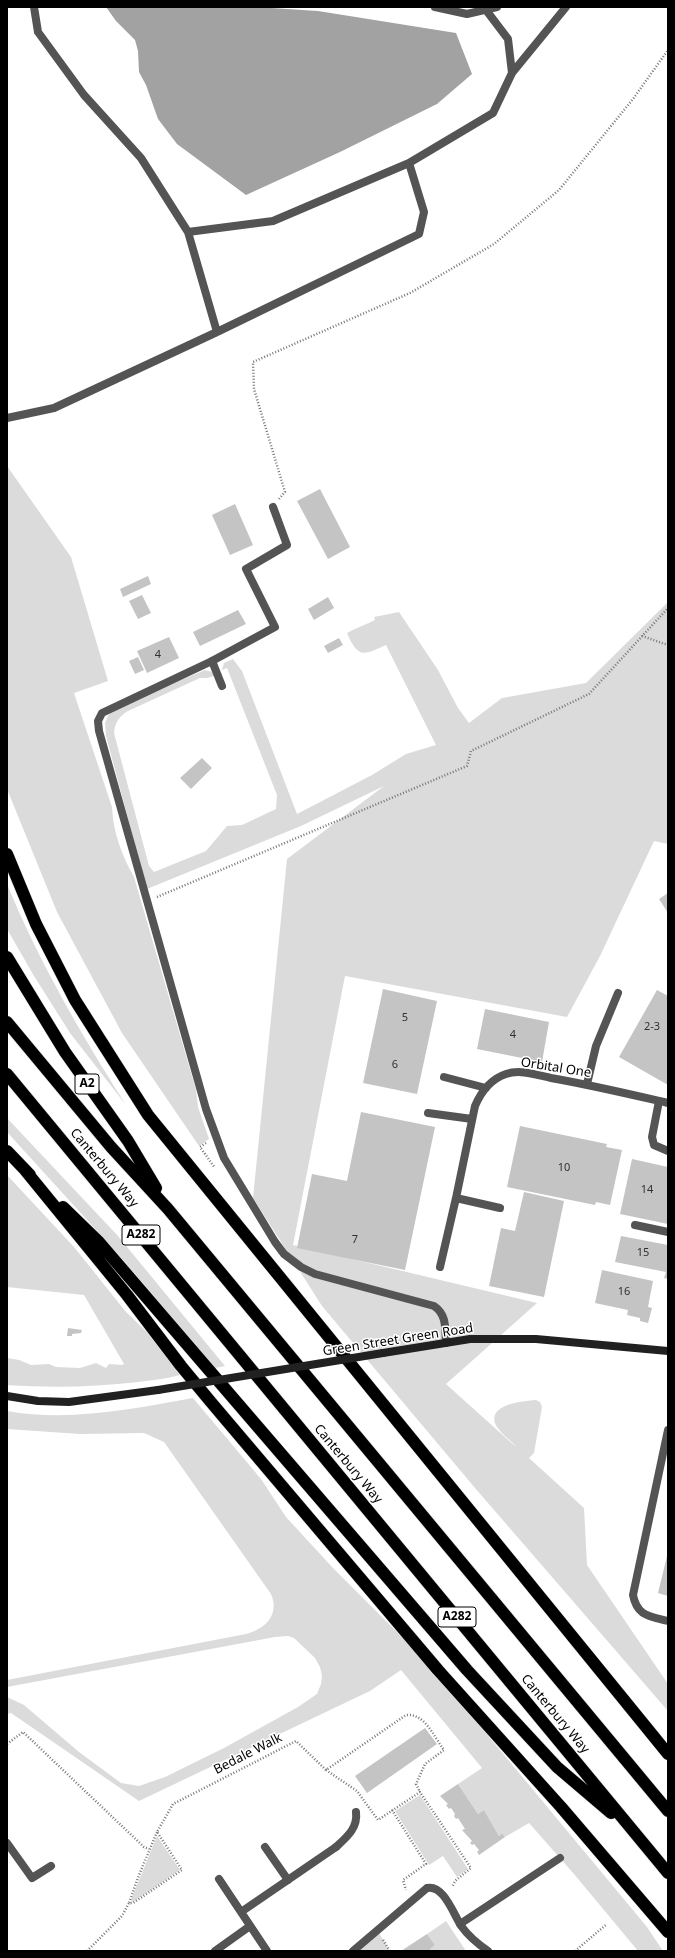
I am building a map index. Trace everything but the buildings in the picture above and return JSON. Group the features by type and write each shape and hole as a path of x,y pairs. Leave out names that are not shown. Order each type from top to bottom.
{"highway":[{"path":"7,854 36,924 76,1000 148,1115 668,1754"},
{"name":"A2","path":"7,957 65,1052 128,1141 168,1209"},
{"name":"Canterbury Way","path":"7,1022 111,1147 168,1209 668,1811"},
{"name":"Canterbury Way","path":"7,1074 668,1872"},
{"path":"7,1151 98,1241 467,1670 557,1767 636,1834"},
{"path":"25,1170 127,1295 181,1366 210,1401 438,1670 561,1807 668,1932"}],"main road":[{"name":"Green Street Green Road","path":"7,1396 38,1401 69,1402 158,1390 470,1339 536,1339 668,1351"}],"street":[{"path":"34,7 38,32 84,95 141,158 188,232 217,332"},
{"path":"435,7 467,14 497,7"},
{"path":"188,232 273,221 409,163 493,113 512,73 566,7"},
{"path":"486,10 508,39 512,73"},
{"path":"7,418 54,408 217,332 419,234 424,212 409,163"},
{"path":"273,507 287,545 246,569 275,627 212,661 108,709 101,714 98,721 102,745 116,786 213,1132 228,1166 284,1254 301,1267 315,1274 434,1306 441,1311 444,1318 446,1343"},
{"path":"212,661 222,686"},
{"path":"587,1084 596,1046 618,993"},
{"name":"Orbital One","path":"440,1267 472,1119 480,1094 486,1088 506,1074 516,1072 587,1084 668,1103"},
{"path":"444,1077 486,1088"},
{"path":"659,1101 652,1136 654,1145 668,1151"},
{"path":"428,1113 472,1119"},
{"path":"456,1198 500,1208"},
{"path":"635,1225 668,1232"},
{"path":"668,1435 633,1595 635,1605 641,1613 668,1621"},
{"path":"241,1912 336,1847 352,1831 356,1824 356,1812"},
{"path":"7,1843 32,1878 51,1866"},
{"path":"265,1847 288,1880"},
{"path":"460,1924 560,1858"},
{"path":"219,1879 267,1951"},
{"path":"353,1951 426,1888 435,1888 441,1893 460,1924 470,1936 488,1951"},
{"path":"215,1951 250,1926"}],"path":[{"path":"273,507 285,492 254,389 253,362 410,293 494,244 559,190 633,99 668,50"},
{"path":"147,900 467,766 472,751 589,694 668,608"},
{"path":"642,636 668,645"},
{"path":"420,1792 378,1820 357,1791 326,1770 406,1715 416,1716 423,1721 444,1750 425,1764 416,1784 471,1868 455,1881 451,1891"},
{"path":"7,1744 23,1732 144,1847 149,1849"},
{"name":"Bedale Walk","path":"88,1951 122,1916 129,1903 149,1849 173,1804 296,1741 326,1770"},
{"path":"392,1810 426,1864"},
{"path":"129,1903 133,1903 182,1870 157,1832"},
{"path":"575,1951 607,1924"}],"shaded area":[{"path":"106,7 256,7 318,11 456,33 472,74 437,104 340,152 246,195 177,144 158,119 146,85 139,72 138,51 135,40 116,21"},
{"path":"7,466 71,557 108,681 74,693 112,807 114,826 119,844 134,877 196,1090 198,1107 209,1139 199,1146 122,1033 57,912 7,789"},
{"path":"668,602 668,844 654,841 600,956 567,1017 345,976 293,1245 537,1303 446,1384 516,1447 501,1433 497,1427 494,1419 496,1413 507,1405 523,1401 536,1400 540,1402 542,1407 534,1453 529,1458 584,1508 587,1565 668,1684 668,1711 475,1488 322,1306 253,1198 287,859 384,786 301,826 147,889 106,736 105,723 109,714 148,694 205,670 212,672 214,676 200,678 128,711 118,720 115,726 114,733 149,866 154,872 206,851 227,826 242,825 276,809 277,795 227,668 222,670 224,663 233,659 242,671 297,814 372,775 406,754 436,745 386,645 372,651 358,651 347,633 375,620 374,617 399,612 438,670 458,708 469,723 502,698 586,683"},
{"path":"7,884 19,913 62,997 126,1105 70,1033 34,976 7,929"},
{"path":"7,1118 118,1236 225,1366 215,1368 118,1254 7,1132"},
{"path":"7,1175 74,1247 126,1312 147,1332 180,1375 170,1378 105,1385 56,1387 7,1385 7,1358 19,1360 31,1365 49,1364 56,1367 80,1368 96,1363 106,1368 109,1364 124,1364 84,1295 7,1287"},
{"path":"193,1398 261,1479 286,1517 333,1568 426,1661 647,1927 663,1951 638,1951 529,1823 505,1837 502,1833 499,1836 484,1810 478,1814 458,1784 482,1768 401,1670 370,1691 139,1801 11,1713 7,1714 7,1697 24,1705 79,1752 121,1783 139,1786 165,1777 224,1748 298,1707 317,1694 322,1676 320,1667 315,1658 294,1638 288,1636 275,1637 7,1687 7,1680 246,1634 259,1629 269,1620 274,1608 271,1594 164,1442 144,1433 80,1434 7,1429 7,1411 30,1414 77,1415 124,1410"},
{"path":"420,1795 468,1869 457,1877 443,1856 429,1865 395,1811"},
{"path":"157,1836 180,1870 133,1902 131,1900"},
{"path":"446,1921 466,1951 431,1951 430,1949 435,1945 427,1934"},
{"path":"377,1930 390,1951 353,1951"}]}
